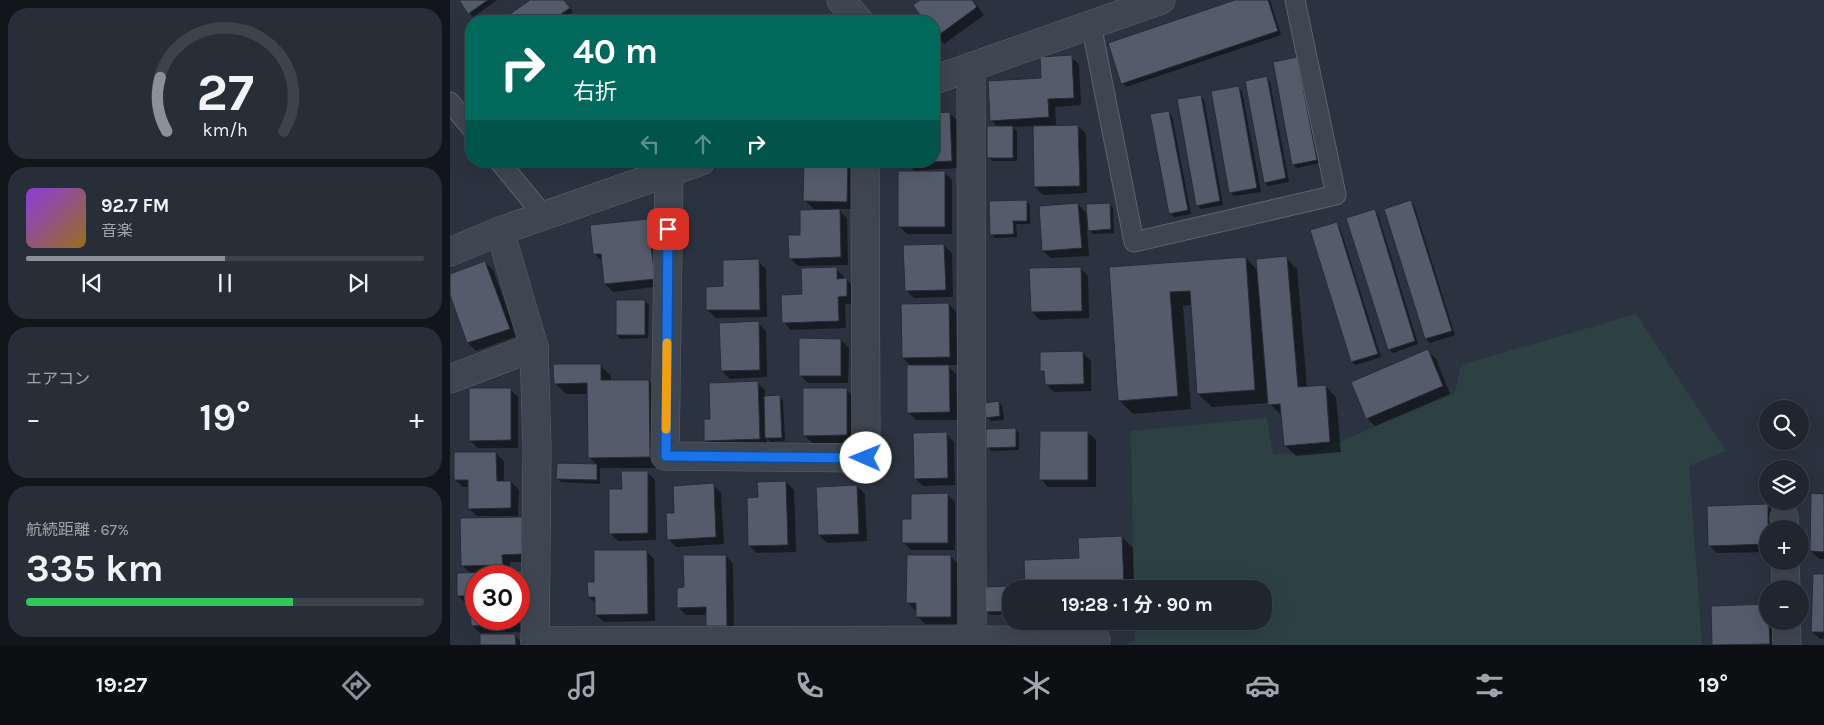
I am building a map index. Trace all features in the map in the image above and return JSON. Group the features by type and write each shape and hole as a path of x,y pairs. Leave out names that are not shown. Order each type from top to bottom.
{"street":[{"path":"841,0 854,15"},
{"path":"940,78 1160,0"},
{"path":"970,66 972,640"},
{"path":"450,252 500,231 686,167"},
{"path":"669,173 666,456 866,458 865,167"},
{"path":"500,231 534,347 537,449 535,643 1096,640"},
{"path":"450,379 534,347"},
{"path":"1786,630 1787,645"}],"lane":[{"path":"1091,24 1134,242 1336,195 1295,0"},
{"path":"450,102 465,121"},
{"path":"504,167 544,216"}],"shaded area":[{"path":"1636,314 1726,451 1689,466 1702,645 1127,645 1135,641 1135,630 1272,630 1272,580 1134,580 1131,431 1267,418 1273,454 1313,453 1455,393 1461,365"}],"building":[{"path":"459,0 488,0 468,14"},
{"path":"530,0 564,0 570,8 560,15 509,15"},
{"path":"920,0 972,0 977,7 940,34 940,15 920,15 913,5"},
{"path":"1235,0 1268,0 1278,31 1121,84 1108,43"},
{"path":"1072,55 1074,98 1048,99 1049,117 990,121 988,81 1041,78 1040,57"},
{"path":"1297,57 1317,160 1292,165 1273,62"},
{"path":"1267,76 1286,178 1264,183 1245,81"},
{"path":"1239,86 1257,188 1229,193 1211,91"},
{"path":"1201,95 1220,201 1196,206 1177,99"},
{"path":"1169,111 1188,210 1169,214 1150,114"},
{"path":"950,112 952,161 940,162 940,113"},
{"path":"1078,125 1080,186 1034,187 1033,126"},
{"path":"987,126 1013,126 1013,158 987,158"},
{"path":"804,167 848,167 847,202 803,201"},
{"path":"898,171 945,171 945,227 898,227"},
{"path":"1027,200 1027,221 1013,221 1014,234 990,235 989,201"},
{"path":"1411,200 1452,331 1425,339 1384,209"},
{"path":"1078,203 1082,248 1042,251 1039,206"},
{"path":"1110,203 1111,229 1088,231 1086,204"},
{"path":"840,209 841,257 789,259 788,235 800,235 800,210"},
{"path":"1375,209 1415,341 1388,350 1346,218"},
{"path":"648,219 655,279 604,284 601,254 593,254 590,225"},
{"path":"1337,222 1378,354 1351,362 1310,230"},
{"path":"944,244 946,290 905,291 903,245"},
{"path":"1287,256 1298,387 1326,385 1330,442 1284,446 1280,404 1268,405 1256,259"},
{"path":"1246,257 1255,390 1197,394 1190,291 1170,292 1178,396 1118,401 1109,267"},
{"path":"759,259 760,310 706,310 706,287 723,286 723,260"},
{"path":"485,261 510,329 467,343 450,295 450,274"},
{"path":"837,267 837,279 847,278 847,296 838,297 839,321 782,323 781,295 802,294 801,268"},
{"path":"1081,267 1082,311 1031,312 1029,268"},
{"path":"616,300 645,300 645,335 616,335"},
{"path":"949,303 950,357 902,358 901,304"},
{"path":"759,321 760,370 721,371 719,323"},
{"path":"799,338 841,339 841,376 799,376"},
{"path":"1428,349 1443,386 1366,419 1351,382"},
{"path":"1083,351 1084,384 1045,385 1044,371 1040,371 1040,352"},
{"path":"553,364 601,364 601,380 649,380 650,457 588,458 587,383 554,384"},
{"path":"907,365 949,365 950,412 907,413"},
{"path":"758,381 760,439 704,441 704,419 710,419 709,383"},
{"path":"469,388 511,388 511,440 469,441"},
{"path":"803,388 847,388 847,435 803,436"},
{"path":"780,395 782,438 765,438 764,396"},
{"path":"999,401 1000,416 986,418 985,403"},
{"path":"1016,428 1016,447 986,448 986,429"},
{"path":"1040,431 1088,431 1088,480 1039,480"},
{"path":"947,432 948,478 914,479 913,433"},
{"path":"454,452 496,452 497,481 511,481 511,508 468,509 468,480 454,480"},
{"path":"557,463 597,464 597,480 556,479"},
{"path":"621,471 648,471 648,533 609,534 609,489 622,489"},
{"path":"786,481 788,545 748,546 747,498 758,497 757,482"},
{"path":"714,483 716,537 667,540 666,513 674,513 673,486"},
{"path":"857,485 859,534 818,535 816,487"},
{"path":"948,493 948,543 902,543 902,519 911,519 911,494"},
{"path":"1811,493 1824,494 1824,552 1810,551"},
{"path":"1759,504 1759,510 1768,510 1768,520 1759,520 1759,544 1708,546 1707,506"},
{"path":"522,517 522,554 502,555 503,565 461,566 460,518"},
{"path":"1122,536 1124,580 1025,580 1024,560 1079,558 1078,538"},
{"path":"594,550 647,550 648,614 595,615 595,597 588,597 587,582 594,582"},
{"path":"683,555 726,555 727,626 706,626 706,607 677,608 677,588 684,587"},
{"path":"907,555 951,555 951,617 916,617 916,603 906,603"},
{"path":"457,573 465,573 465,596 457,596"},
{"path":"1813,574 1824,574 1824,632 1811,632"},
{"path":"1002,586 1002,611 986,612 985,587"},
{"path":"1759,604 1759,630 1769,630 1770,644 1712,645 1711,606"},
{"path":"480,634 515,634 516,645 480,645"}],"slow traffic":[{"path":"666,429 667,343"}],"route":[{"path":"668,229 666,456 866,458"}]}
